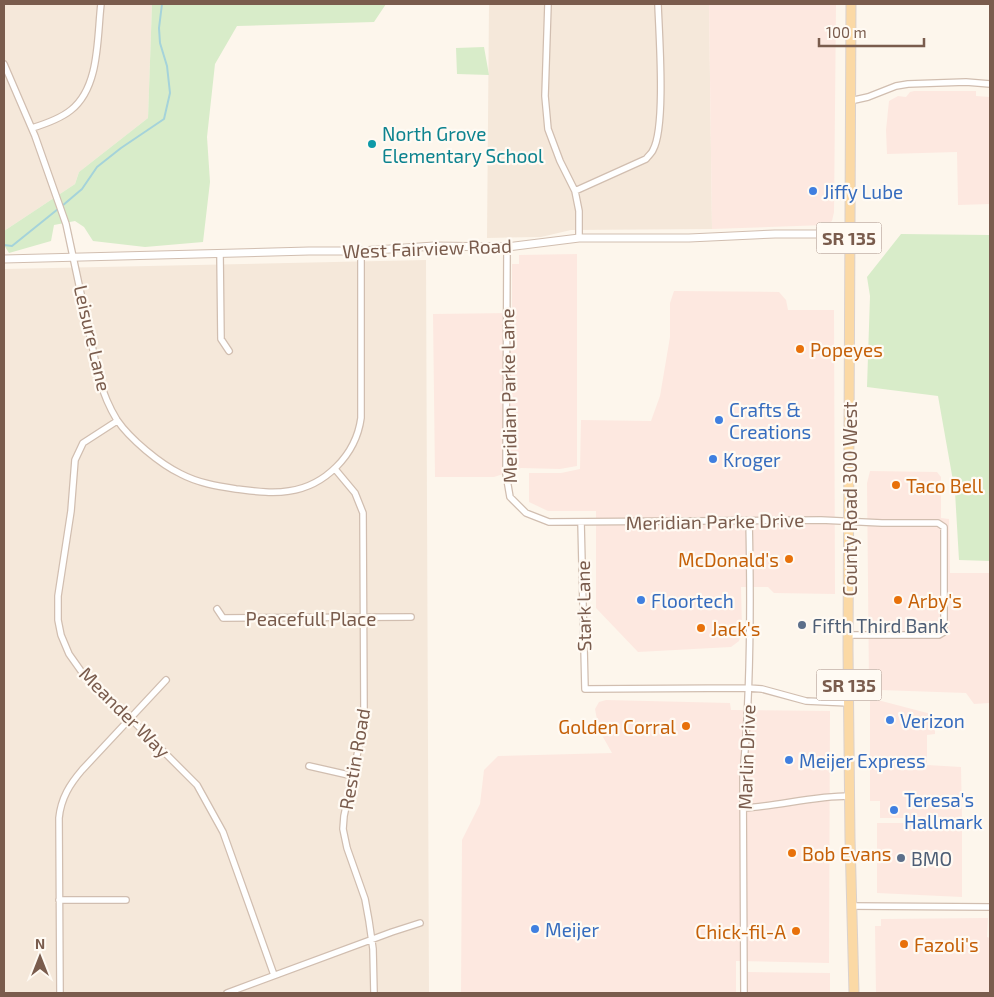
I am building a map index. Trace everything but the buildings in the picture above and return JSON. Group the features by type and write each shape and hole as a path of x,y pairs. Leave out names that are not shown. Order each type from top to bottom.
{"main road":[{"name":"County Road 300 West","path":"851,4 848,635 849,796 854,993"}],"street":[{"path":"32,128 61,117 70,111 86,93 92,73 101,4"},
{"path":"548,4 545,96 548,129 560,161 575,191 579,211 579,238"},
{"path":"575,191 646,159 653,150 657,139 660,105 658,4"},
{"name":"Leisure Lane","path":"4,64 32,128 66,224 103,392 117,421 156,459 180,474 212,485 248,490 287,492 306,487 335,469 349,450 358,432 361,418 361,251"},
{"path":"850,101 908,84 966,82 990,84"},
{"name":"West Fairview Road","path":"4,259 361,251 434,246 507,246 579,238 689,238 775,234 849,234"},
{"name":"Meridian Parke Lane","path":"507,246 506,465 510,497 526,513 549,522 581,522"},
{"path":"220,254 221,339 229,351"},
{"name":"Meander Way","path":"117,421 84,443 75,460 71,511 58,596 58,620 69,654 86,678 130,718 197,785 223,832 274,975"},
{"name":"Restin Road","path":"335,469 355,493 362,510 364,711 361,737 343,830 364,898 372,939 374,993"},
{"name":"Meridian Parke Drive","path":"581,522 821,520 942,524 944,527 944,632 939,635 848,635"},
{"name":"Marlin Drive","path":"744,993 743,774 751,622 749,521"},
{"name":"Stark Lane","path":"581,522 585,689 748,688"},
{"name":"Peacefull Place","path":"217,609 223,618 411,617"},
{"path":"60,993 59,818 64,797 78,775 166,680"},
{"path":"748,688 762,689 806,701 849,703"},
{"path":"309,766 353,776"},
{"path":"744,808 762,807 829,796 849,796"},
{"path":"59,900 126,900"},
{"path":"851,906 990,907"},
{"path":"230,993 274,975 420,923"}],"shaded area":[{"path":"4,4 152,4 148,118 79,172 75,184 4,231"},
{"path":"489,4 709,4 712,229 571,230 541,237 487,238"},
{"path":"709,4 836,4 834,212 832,221 825,225 712,229"},
{"path":"914,91 976,91 976,96 990,97 990,204 958,205 957,152 887,154 886,130 889,101 898,96 906,97 910,92"},
{"path":"577,254 577,466 560,469 521,468 494,477 435,477 433,314 512,313 512,264 519,264 519,255"},
{"path":"426,260 429,993 5,993 4,269"},
{"path":"674,291 779,292 786,300 788,310 834,310 835,594 774,593 768,587 741,587 742,629 739,641 731,647 638,652 596,608 596,511 548,511 529,502 529,473 561,473 580,469 581,420 651,421 660,396 670,337 670,303"},
{"path":"870,471 937,472 941,477 941,518 949,519 950,573 990,573 990,703 974,704 966,693 880,690 869,685 867,483"},
{"path":"870,698 935,715 935,734 927,735 927,765 961,767 962,818 880,818 880,801 870,801"},
{"path":"606,700 730,703 731,710 830,711 829,963 736,961 736,993 461,993 462,840 480,804 484,770 498,756 612,753 599,730 595,709 599,702"},
{"path":"877,823 962,823 962,897 877,893"},
{"path":"988,918 987,937 990,938 990,993 876,993 875,926 881,926 881,919"},
{"path":"748,972 830,973 830,993 748,993"}],"green space":[{"path":"152,4 386,4 374,22 237,26 215,64 207,137 210,182 203,242 145,247 93,241 84,227 75,221 54,225 51,241 9,253 4,245 4,231 75,184 79,172 148,118"},
{"path":"484,47 489,75 457,74 456,48"},
{"path":"901,234 990,235 990,561 959,560 955,492 938,396 867,387 870,296 867,277"}],"waterway":[{"path":"62,206 82,189 97,167 164,119 170,93 167,66 160,43 159,28 162,4"},
{"path":"4,245 12,246 58,209"}],"place":[{"name":"North Grove Elementary School","path":"372,144"},
{"name":"Jiffy Lube","path":"813,191"},
{"name":"Popeyes","path":"800,349"},
{"name":"Crafts & Creations","path":"719,420"},
{"name":"Kroger","path":"713,459"},
{"name":"Taco Bell","path":"896,485"},
{"name":"McDonald's","path":"789,559"},
{"name":"Floortech","path":"641,600"},
{"name":"Arby's","path":"898,600"},
{"name":"Fifth Third Bank","path":"802,625"},
{"name":"Jack's","path":"701,628"},
{"name":"Verizon","path":"890,720"},
{"name":"Golden Corral","path":"686,726"},
{"name":"Meijer Express","path":"789,760"},
{"name":"Teresa's Hallmark","path":"894,810"},
{"name":"Bob Evans","path":"792,853"},
{"name":"BMO","path":"901,858"},
{"name":"Meijer","path":"535,929"},
{"name":"Chick-fil-A","path":"796,931"},
{"name":"Fazoli's","path":"904,944"}]}
